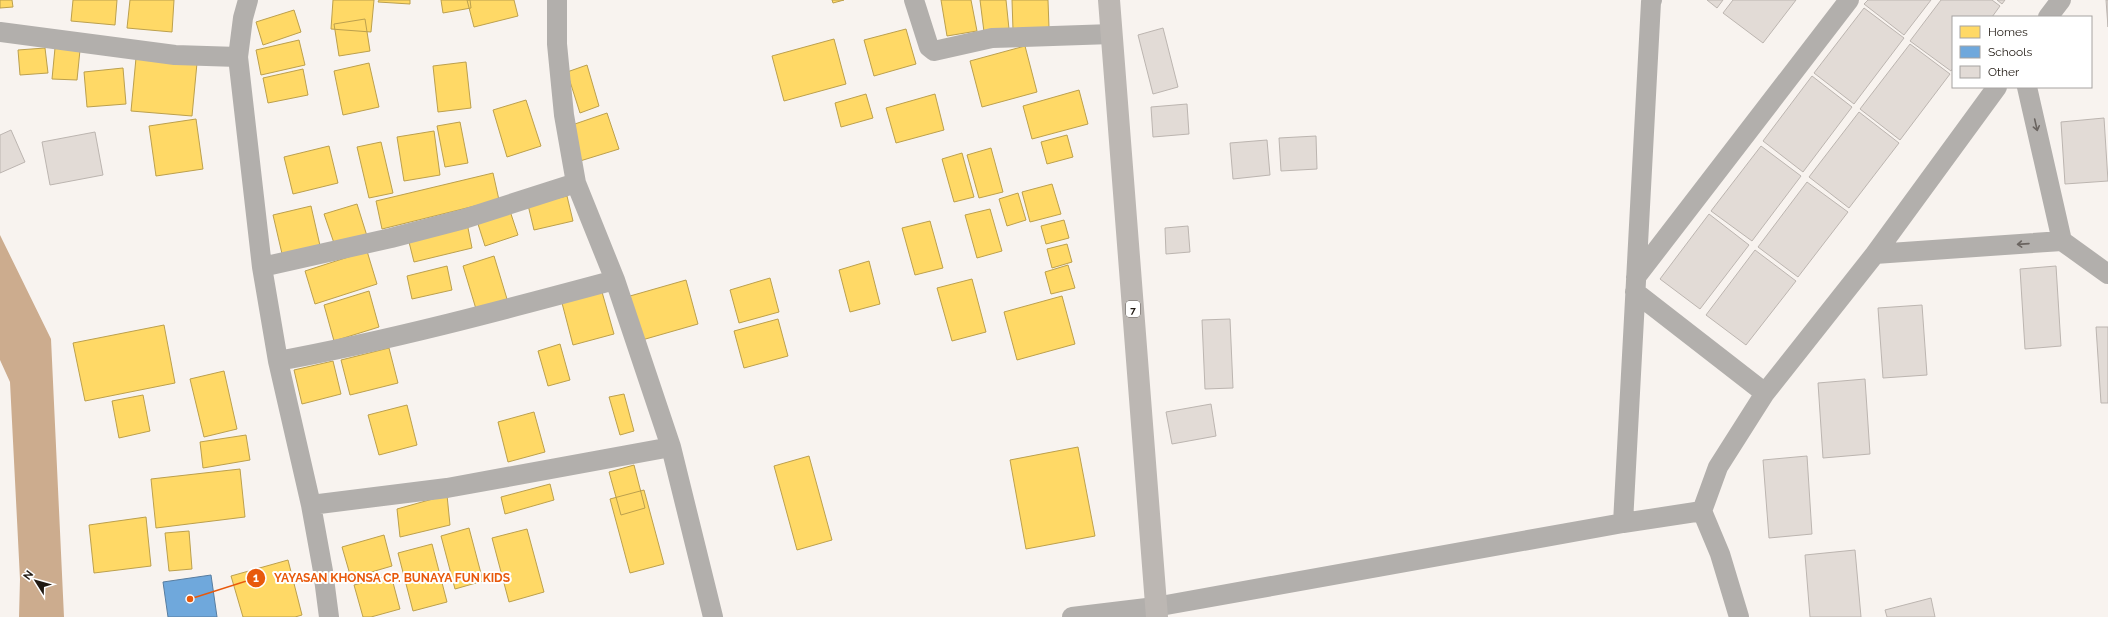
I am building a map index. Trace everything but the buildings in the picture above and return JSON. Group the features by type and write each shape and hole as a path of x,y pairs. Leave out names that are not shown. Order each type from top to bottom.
{"highway":[{"name":"7","path":"1109,0 1156,612"}],"street":[{"path":"248,0 243,18 238,58 262,267 278,361 311,505 329,617"},
{"path":"557,0 557,44 563,107 576,183 615,280 671,447 713,617"},
{"path":"914,0 929,47 934,51 992,38 1112,34"},
{"path":"1623,523 1650,10 1652,0"},
{"path":"1636,285 1849,0"},
{"path":"2049,16 2061,0"},
{"path":"0,32 175,55 238,58"},
{"path":"1739,617 1720,554 1702,511 1718,467 1766,393 1875,254 1996,88"},
{"path":"2027,88 2062,241"},
{"path":"262,267 391,238 464,219 576,183"},
{"path":"1875,254 2062,241 2108,274"},
{"path":"278,361 339,350 427,329 615,280"},
{"path":"1636,285 1766,393"},
{"path":"311,505 447,488 671,447"},
{"path":"1072,617 1156,612 1623,523 1702,511"}],"shaded area":[{"path":"0,235 51,339 64,617 19,617 20,579 10,382 0,360"}],"place":[{"name":"YAYASAN KHONSA CP. BUNAYA FUN KIDS","path":"190,599"}]}
